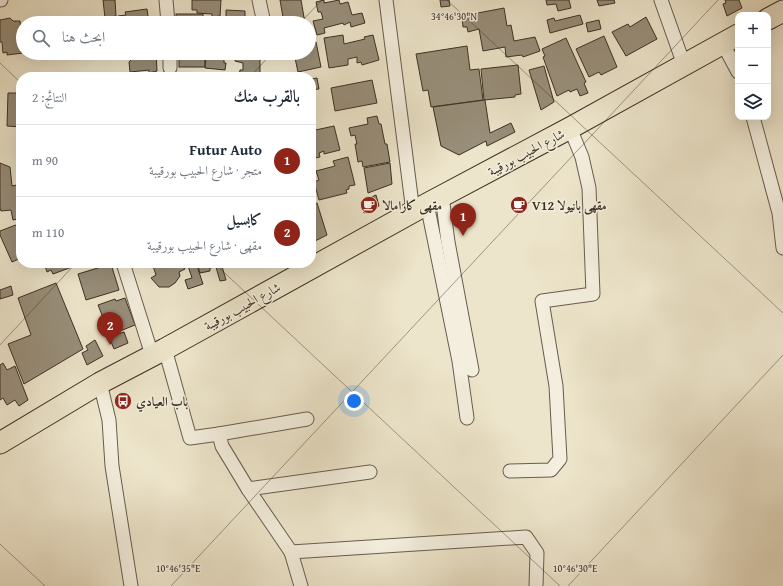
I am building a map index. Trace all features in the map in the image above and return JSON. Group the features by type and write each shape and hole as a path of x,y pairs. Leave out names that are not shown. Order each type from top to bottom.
{"main road":[{"path":"771,17 783,11"},
{"name":"شارع الحبيب بورقيبة","path":"316,265 570,128 730,39"},
{"name":"شارع الحبيب بورقيبة","path":"0,443 100,383 311,268"}],"street":[{"path":"166,0 167,16"},
{"path":"258,0 262,16"},
{"path":"386,0 459,361 467,418"},
{"path":"661,0 684,65"},
{"path":"730,39 735,60"},
{"path":"170,60 170,68"},
{"path":"754,120 779,213 783,248"},
{"path":"510,471 551,470 560,459 556,386 542,301 593,294 589,188 582,157 570,128"},
{"path":"427,204 448,242 472,370"},
{"path":"126,268 159,352 190,438 308,419"},
{"path":"100,383 109,420 112,466 131,586"},
{"path":"219,434 222,446 248,489 291,552 301,586"},
{"path":"248,489 370,472"},
{"path":"291,552 526,537 537,553 536,586"}],"building":[{"path":"103,0 115,0 116,16 105,16"},
{"path":"192,0 221,0 220,16 197,13 197,10 192,10"},
{"path":"280,0 301,0 304,16 283,16"},
{"path":"324,0 324,3 339,0 340,4 348,2 352,15 362,13 365,23 351,27 350,22 344,25 343,23 324,28 325,33 317,35 316,20 323,19 321,12 318,12 316,2"},
{"path":"440,0 449,0 450,6 441,7"},
{"path":"546,0 569,0 571,8 558,11 556,4 547,5"},
{"path":"597,0 614,0 615,3 599,6"},
{"path":"725,0 739,0 742,8 727,16 723,4 726,3"},
{"path":"504,8 507,26 511,25 514,41 535,37 540,51 523,57 522,55 506,57 505,47 483,51 479,29 468,32 467,27 463,27 462,16"},
{"path":"147,9 148,16 118,16 126,15 125,12"},
{"path":"226,10 245,11 245,16 226,16"},
{"path":"176,14 203,14 203,16 176,16"},
{"path":"580,15 583,24 550,33 547,20 554,18 555,21"},
{"path":"646,17 657,39 626,56 612,32 628,24 630,27"},
{"path":"10,18 13,21 16,21 16,54 7,55 7,52 3,53 2,42 0,42 0,20"},
{"path":"599,20 601,29 588,32 586,23"},
{"path":"343,35 344,44 365,39 364,37 373,35 379,60 362,65 361,62 357,63 357,57 348,59 348,65 329,68 324,38"},
{"path":"604,36 617,67 601,75 599,72 589,77 576,49"},
{"path":"566,38 586,82 584,83 588,93 580,96 577,89 570,92 569,90 557,96 543,57 545,56 542,49"},
{"path":"316,42 321,67 298,72 295,60 316,60"},
{"path":"467,46 470,70 479,69 483,100 431,107 428,90 423,91 416,54"},
{"path":"131,60 156,60 157,71 149,72 149,70 130,72 129,62"},
{"path":"179,60 205,60 205,67 179,67"},
{"path":"206,60 224,60 224,63 226,63 225,70 205,68"},
{"path":"260,60 260,72 240,72 240,70 243,70 243,63 235,61"},
{"path":"518,65 521,94 515,95 515,97 484,100 481,69"},
{"path":"544,66 554,102 541,110 529,70"},
{"path":"317,78 319,89 316,89"},
{"path":"372,80 377,103 335,111 331,88"},
{"path":"8,93 16,93 16,127 7,126"},
{"path":"485,100 490,133 511,123 515,132 487,146 486,141 459,155 441,146 433,107"},
{"path":"377,116 379,124 381,124 385,144 387,144 390,162 363,167 362,161 358,162 355,135 351,136 349,128 368,124 367,118"},
{"path":"334,126 340,150 324,154 324,151 319,153 320,157 316,158 316,130"},
{"path":"348,157 355,185 349,186 349,189 346,190 347,193 319,200 316,189 316,181 319,180 316,171 335,166 333,161"},
{"path":"0,163 10,167 12,186 16,185 16,219 13,220 11,210 1,211"},
{"path":"390,163 392,184 368,193 364,168"},
{"path":"376,195 379,206 364,213 361,202"},
{"path":"316,203 327,235 316,240"},
{"path":"16,225 16,260 12,262 0,235 0,231"},
{"path":"46,268 69,268 53,274 51,270 47,272"},
{"path":"98,268 112,268 119,290 86,300 78,274"},
{"path":"154,268 185,269 179,272 180,276 175,283 169,287 159,287 151,278 156,275"},
{"path":"189,268 198,268 203,284 188,289 185,280 192,278"},
{"path":"198,268 210,268 210,271 200,273"},
{"path":"216,268 222,268 226,280 220,281"},
{"path":"56,283 83,349 24,384 8,344 31,335 18,298"},
{"path":"11,286 13,295 0,299 0,290"},
{"path":"125,298 135,325 110,335 98,305 115,299 116,301"},
{"path":"124,332 128,343 114,349 109,337"},
{"path":"95,340 103,356 87,365 82,353 88,350 86,346"},
{"path":"3,363 7,370 15,366 28,400 19,406 15,400 7,405 3,398 0,400 0,365"}],"place":[{"name":"مقهى كارامالا","path":"369,205"},
{"name":"V12 مقهى بانيولا","path":"519,205"},
{"name":"Futur Auto","path":"463,236"},
{"name":"كابسيل","path":"110,345"},
{"name":"باب العيادي","path":"123,401"}]}
